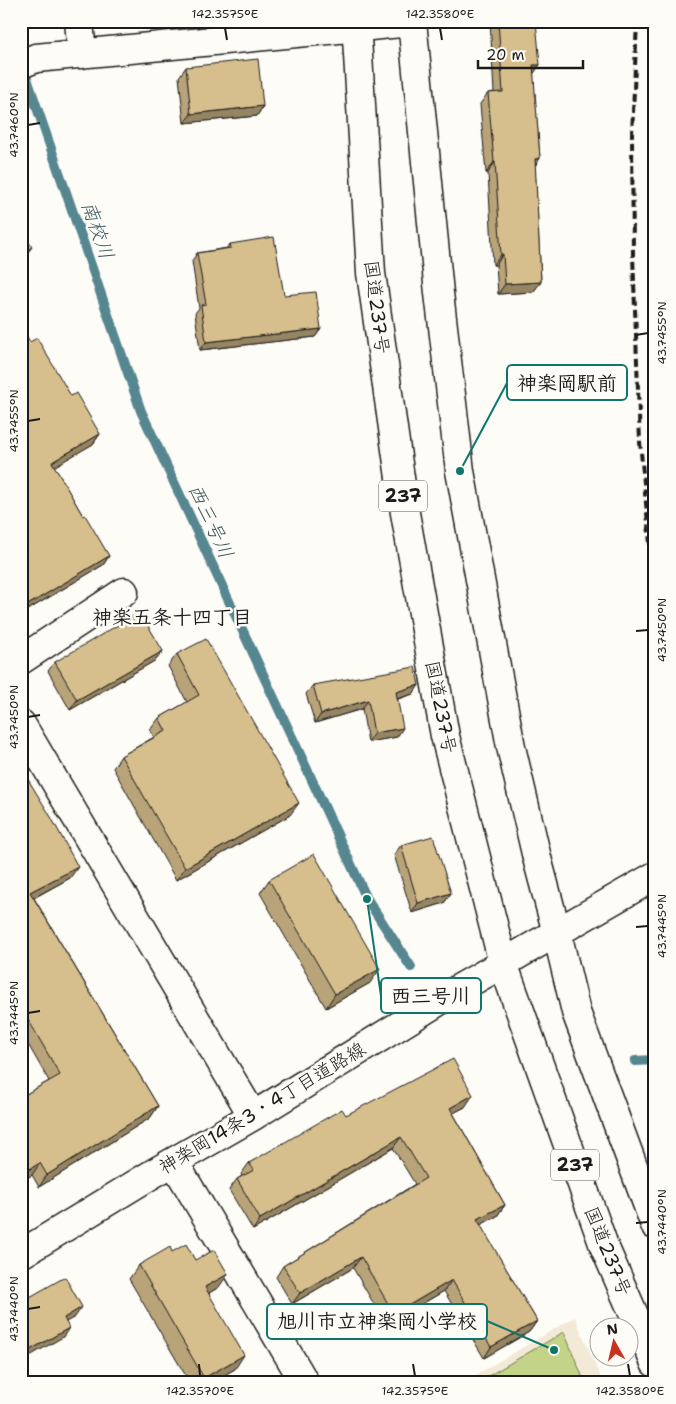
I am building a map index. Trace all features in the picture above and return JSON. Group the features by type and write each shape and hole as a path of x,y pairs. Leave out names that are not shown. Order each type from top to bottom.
{"main road":[{"path":"80,21 82,54"},
{"path":"29,61 356,24 412,22"},
{"name":"237","path":"412,22 439,293 460,471 511,747 576,1012 655,1225"},
{"name":"国道237号","path":"356,24 371,273 405,513 445,736 503,963 604,1246 655,1363"},
{"path":"21,660 124,592"},
{"path":"21,724 253,1116"},
{"name":"神楽岡14条3・4丁目道路線","path":"21,1254 253,1116 503,963 655,876"},
{"path":"174,1162 306,1383"}],"shaded area":[{"path":"575,1317 588,1348 588,1366 596,1366 603,1383 462,1383"}],"green space":[{"path":"564,1332 585,1383 476,1383"}],"building":[{"path":"498,21 536,21 540,65 533,65 540,158 535,159 541,282 505,284 488,93 503,92"},
{"path":"258,59 263,106 191,114 186,67"},
{"path":"21,230 32,247 21,254"},
{"path":"274,237 284,295 316,292 321,329 206,342 201,305 206,304 197,253 231,248 230,244"},
{"path":"21,327 30,342 37,338 71,396 76,393 100,434 52,462 109,556 21,609 21,553 26,550 21,542"},
{"path":"140,612 163,651 77,700 55,662"},
{"path":"206,639 299,803 185,868 121,756 166,731 159,718 199,695 177,654"},
{"path":"415,667 419,685 396,692 403,728 374,733 368,700 321,714 313,685"},
{"path":"21,768 51,817 78,867 30,892 158,1106 47,1175 40,1163 21,1174 21,1097 60,1075 21,1007"},
{"path":"433,836 451,893 418,903 401,845"},
{"path":"314,854 380,969 335,994 269,880"},
{"path":"453,1059 473,1095 450,1108 505,1205 477,1219 537,1321 491,1347 452,1280 394,1314 361,1257 300,1293 283,1266 426,1178 401,1137 260,1219 237,1179 254,1170 249,1163 342,1109 346,1115"},
{"path":"186,1244 195,1260 214,1250 228,1274 205,1287 244,1355 204,1378 139,1265 170,1247 172,1252"},
{"path":"65,1277 82,1307 64,1318 69,1328 21,1355 21,1302"},
{"path":"21,1369 29,1383 21,1383"}],"waterway":[{"name":"西三号川","path":"22,64 141,411 367,899 411,967"},
{"name":"西三号川","path":"635,1061 655,1060"}],"railway":[{"path":"637,21 632,135 633,255 640,442 655,577"}],"place":[{"name":"神楽岡駅前","path":"460,471"},
{"name":"西三号川","path":"367,899"},
{"name":"旭川市立神楽岡小学校","path":"554,1350"}],"district":[{"name":"神楽五条十四丁目","path":"172,617"}],"water label":[{"name":"南校川","path":"98,230"}]}
